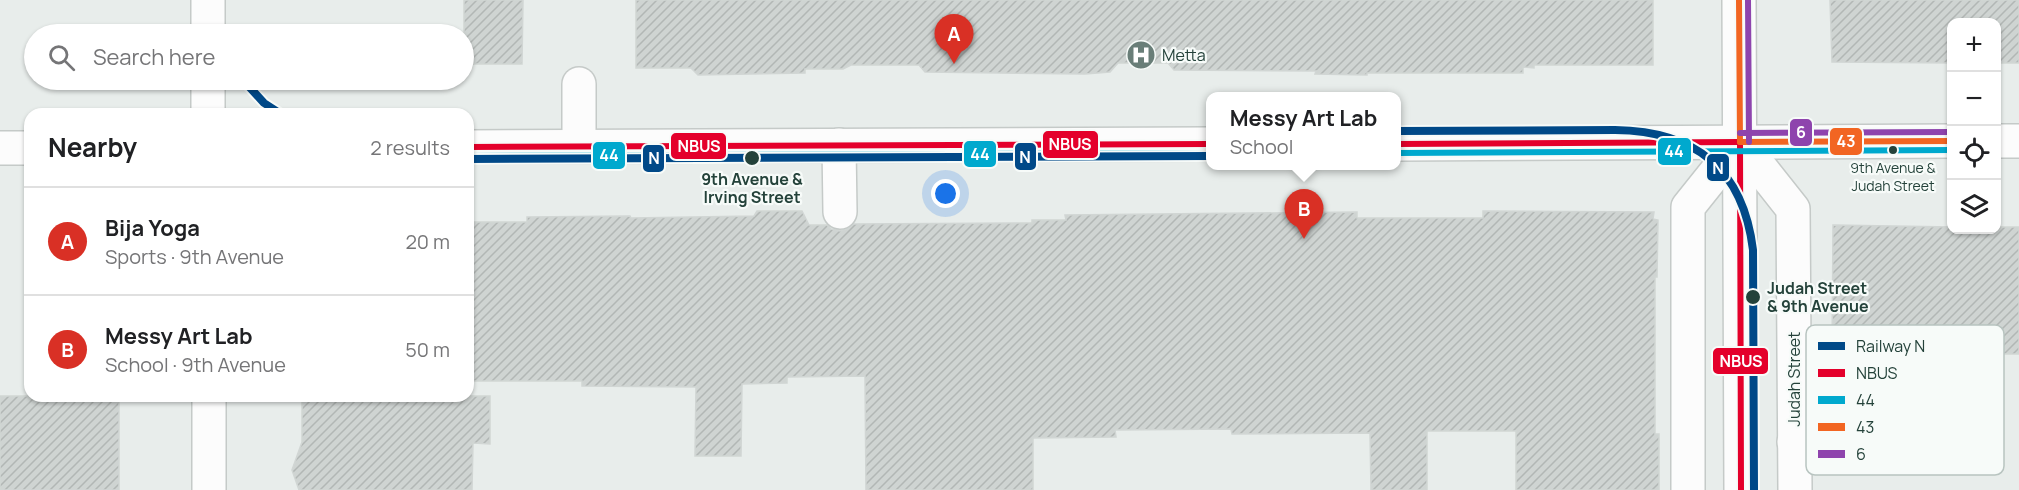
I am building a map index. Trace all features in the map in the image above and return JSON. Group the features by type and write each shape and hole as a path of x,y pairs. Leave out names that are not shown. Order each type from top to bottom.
{"street":[{"path":"208,0 208,24"},
{"path":"1739,0 1741,490"},
{"path":"579,84 579,146"},
{"path":"208,90 208,108"},
{"path":"1401,144 1947,141"},
{"path":"2001,141 2019,141"},
{"path":"1688,490 1688,207 1740,142"},
{"name":"Judah Street","path":"1740,142 1794,209 1795,490"},
{"path":"474,147 1206,144"},
{"path":"839,145 840,212"},
{"path":"0,148 24,147"},
{"path":"209,402 209,490"},
{"path":"1794,442 1806,443"}],"building":[{"path":"464,0 523,0 522,64 474,64 474,24 464,24"},
{"path":"636,0 1653,0 1653,65 1534,65 1534,68 1523,67 1523,73 1367,73 1367,75 1315,74 1316,71 1174,70 1168,63 1118,63 1110,72 1085,74 925,72 919,65 851,65 843,69 805,69 805,73 698,75 691,68 636,68"},
{"path":"1830,0 2019,0 2019,63 2001,63 2001,18 1947,18 1947,63 1832,62"},
{"path":"757,211 802,211 809,225 827,225 831,229 840,231 853,224 1032,223 1032,220 1066,220 1065,215 1357,212 1357,218 1483,218 1483,211 1654,212 1653,219 1658,220 1657,277 1655,277 1655,434 1659,434 1659,490 1516,490 1516,431 1427,431 1427,490 1371,490 1370,433 1232,434 1231,429 1115,430 1116,437 1033,438 1033,490 866,490 865,376 787,377 787,383 742,384 741,456 695,456 696,387 582,386 582,381 474,381 474,222 527,222 527,217 754,216"},
{"path":"1833,225 1947,227 1947,234 2001,234 2001,227 2019,227 2019,354 2004,354 2004,325 1832,325"},
{"path":"0,396 24,396 24,402 119,402 119,490 0,490"},
{"path":"474,396 490,396 490,444 473,443 472,490 299,490 292,470 302,442 302,402 474,402"}],"rail line":[{"name":"N","path":"252,90 272,108"},
{"name":"N","path":"1401,131 1615,130 1643,132 1669,138 1691,147 1710,160 1726,176 1738,197 1747,221 1753,250 1754,490"},
{"name":"N","path":"474,159 1206,156"}],"transit line":[{"name":"43","path":"1739,0 1740,142"},
{"name":"6","path":"1748,0 1749,142"},
{"name":"6","path":"1740,133 1947,132"},
{"name":"43","path":"1740,142 1947,141"},
{"name":"NBUS","path":"1740,142 1741,490"},
{"name":"NBUS","path":"1401,144 1740,142"},
{"name":"NBUS","path":"474,147 1206,144"},
{"name":"44","path":"1401,153 1947,150"},
{"name":"44","path":"474,156 1206,153"}],"place":[{"name":"Metta","path":"1141,55"},
{"name":"Bija Yoga","path":"954,64"},
{"name":"9th Avenue & Judah Street","path":"1893,150"},
{"name":"9th Avenue & Irving Street","path":"752,158"},
{"name":"Messy Art Lab","path":"1304,239"},
{"name":"Judah Street & 9th Avenue","path":"1753,297"}]}
